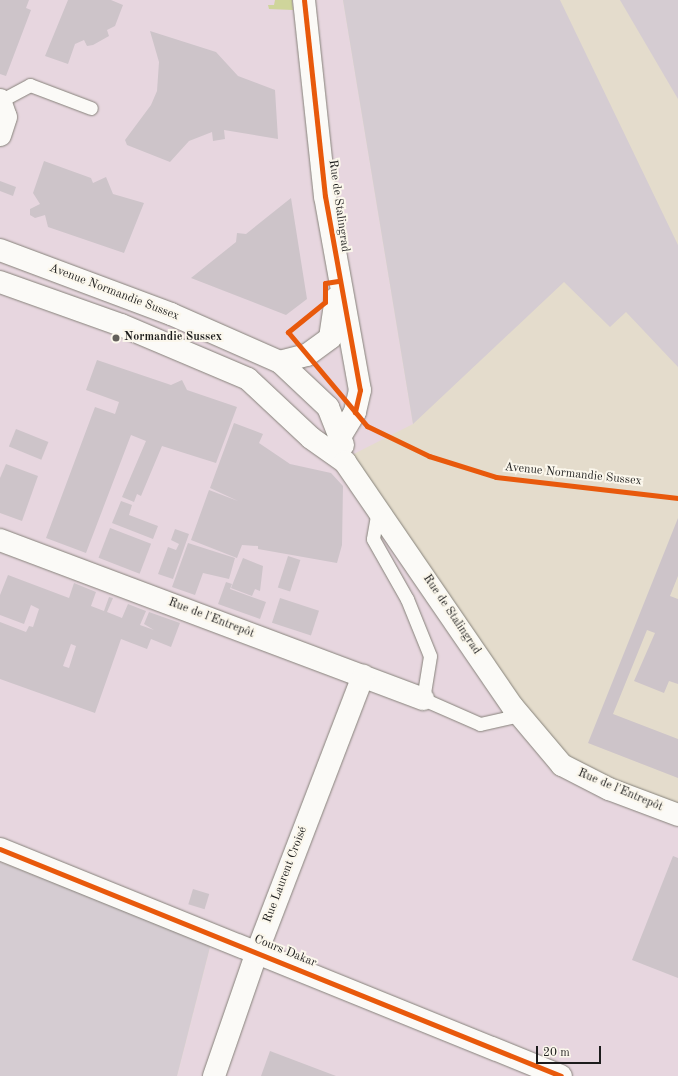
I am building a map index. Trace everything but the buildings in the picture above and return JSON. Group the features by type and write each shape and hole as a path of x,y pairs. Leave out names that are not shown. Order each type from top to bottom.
{"street":[{"name":"Rue de Stalingrad","path":"304,0 325,196 338,281 360,390 355,412 341,435"},
{"name":"Avenue Normandie Sussex","path":"0,250 171,314 280,362 328,407 341,435 345,462"},
{"name":"Rue de Stalingrad","path":"280,362 307,355 330,338 338,281"},
{"path":"0,282 121,325 248,379 311,438 345,462"},
{"name":"Rue de Stalingrad","path":"345,462 520,715 562,765"},
{"name":"Rue de l'Entrepôt","path":"2,546 422,699"},
{"name":"Rue Laurent Croisé","path":"214,1076 257,952 362,676"},
{"name":"Rue de l'Entrepôt","path":"562,765 610,789 678,815"},
{"name":"Cours Dakar","path":"0,848 561,1076"}],"lane":[{"path":"2,113 30,85 90,108"},
{"path":"378,510 373,539 407,599 430,656 422,699 480,724 520,715"}],"shaded area":[{"path":"0,0 343,0 413,424 334,464 554,774 678,822 678,1076 177,1076 211,943 0,862"},
{"path":"343,0 560,0 678,245 678,367 626,312 610,327 564,282 413,424"},
{"path":"620,0 678,0 678,99"},
{"path":"0,862 211,943 177,1076 0,1076"}],"green space":[{"path":"275,0 292,0 293,10 269,9 268,5 274,5"}],"cycle path":[{"path":"304,0 325,196 360,390 355,412"},
{"path":"338,281 325,283 325,302 288,332 367,426 429,456 496,477 678,498"},
{"path":"0,849 561,1076"}],"place":[{"name":"Normandie Sussex","path":"116,338"}]}
